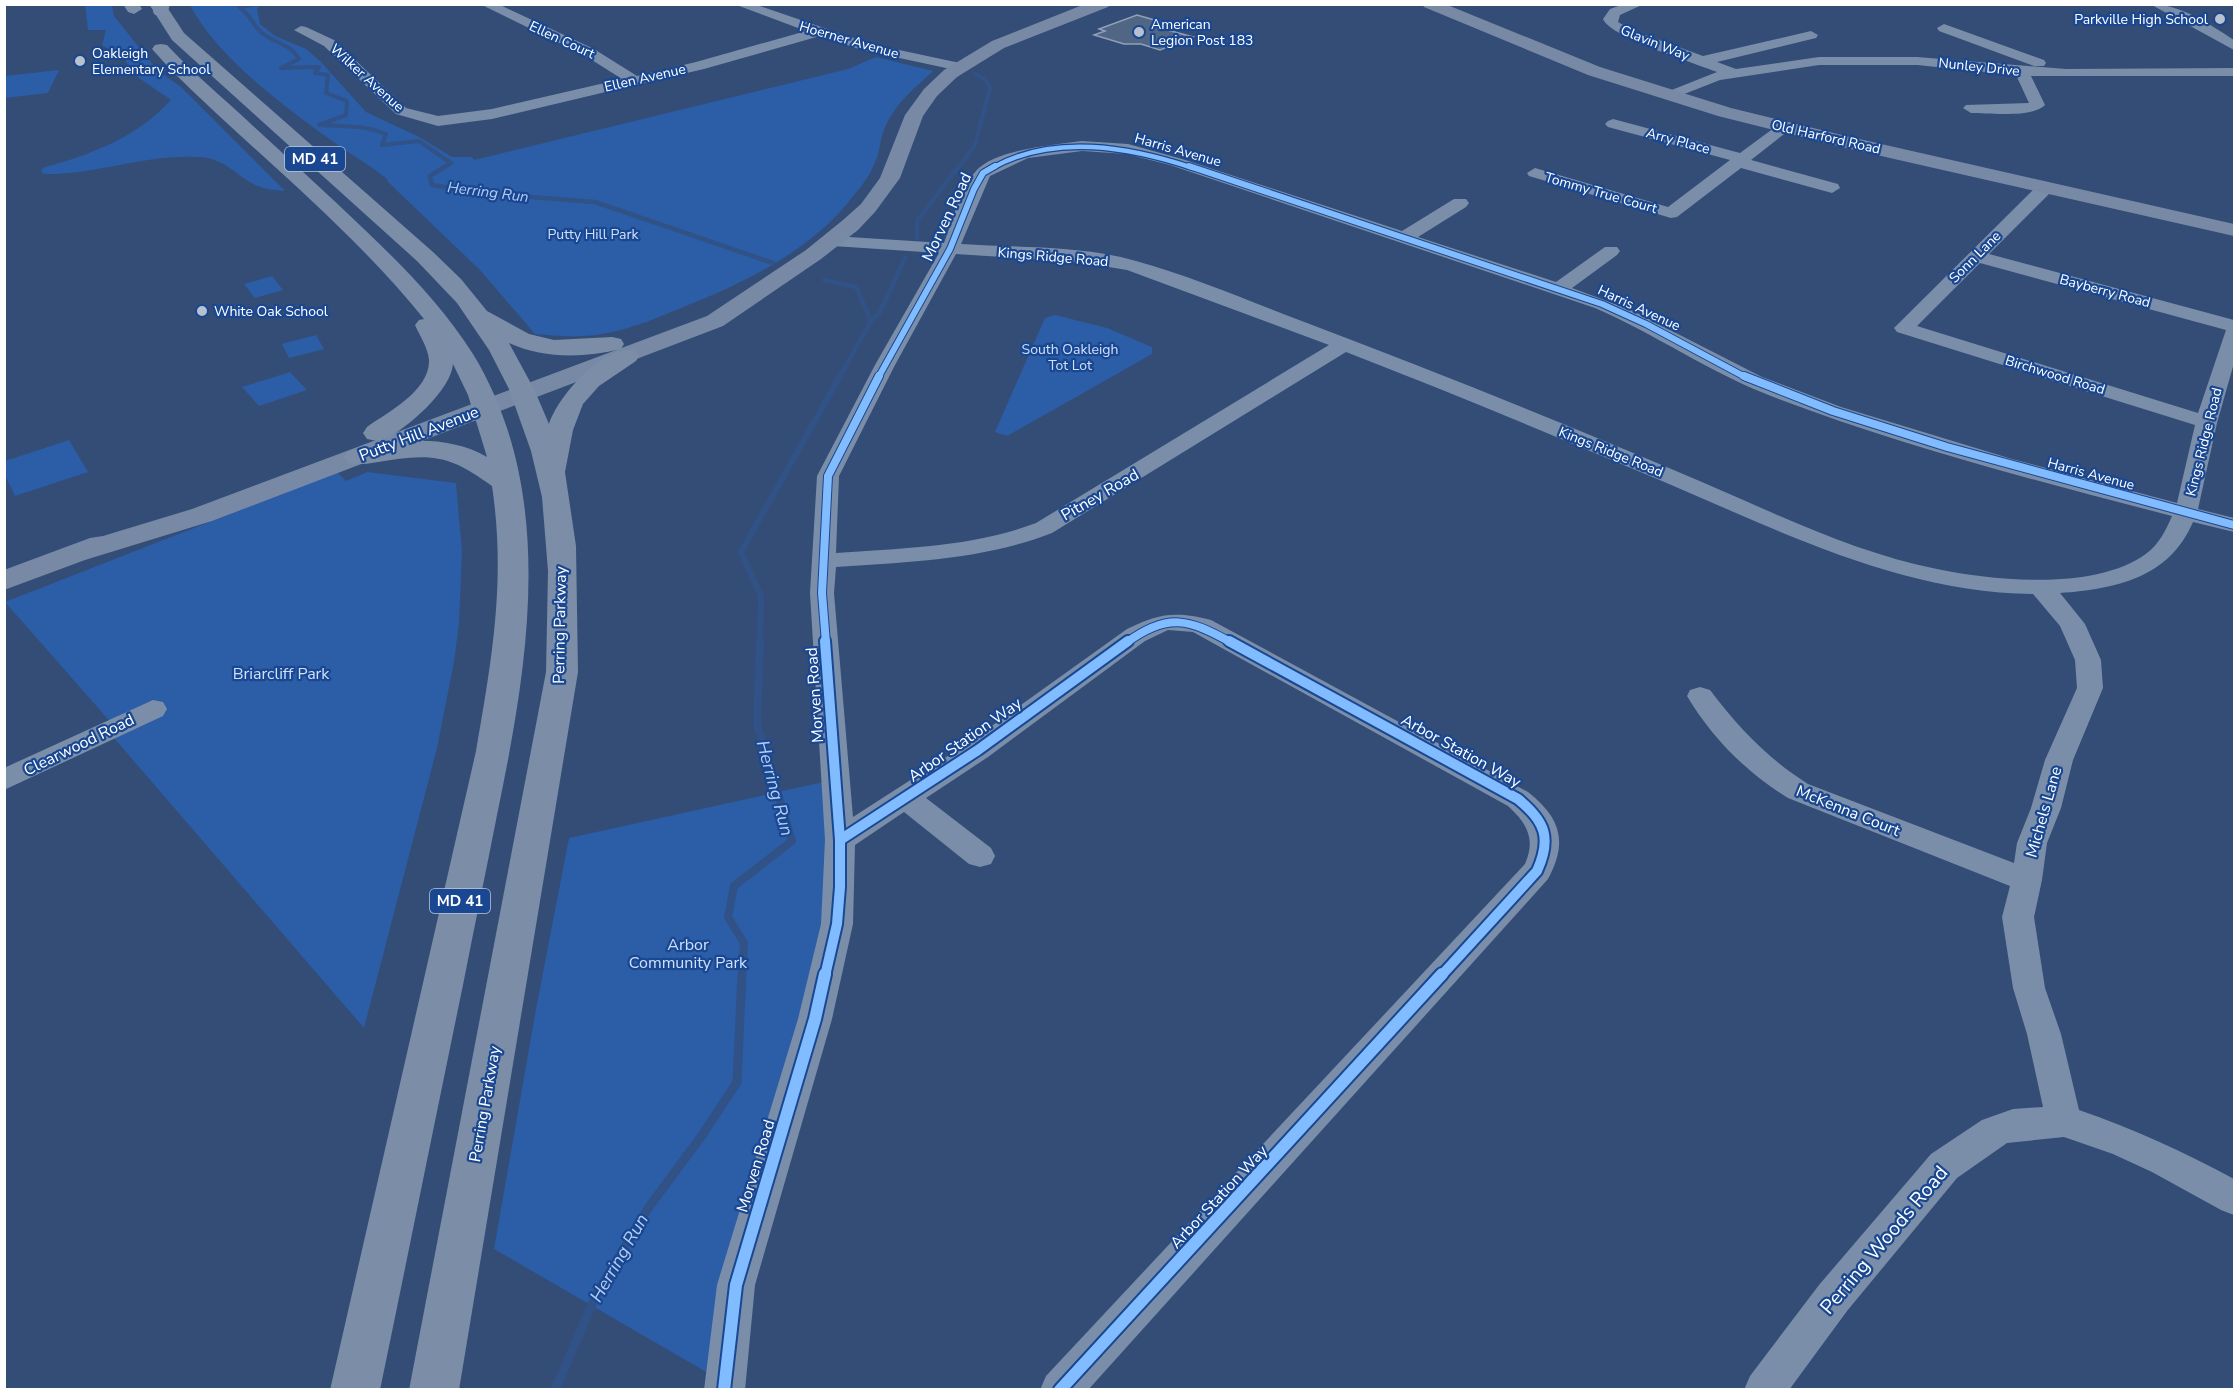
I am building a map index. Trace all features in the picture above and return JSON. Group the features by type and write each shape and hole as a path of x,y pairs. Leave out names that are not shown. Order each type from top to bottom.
{"main road":[{"name":"Perring Parkway","path":"160,7 178,36 430,261 476,312 500,347 521,387 551,474 559,529 563,592 562,672 434,1389"},
{"name":"MD 41","path":"138,15 169,58 415,292 439,321 462,356 484,401 506,483 513,538 513,599 505,679 493,751 355,1389"},
{"path":"376,433 420,400 440,372 441,360 415,292"},
{"path":"476,312 533,345 619,350"},
{"path":"551,474 562,419 568,403 619,350"},
{"path":"358,457 416,448 435,448 471,459 506,483"}],"street":[{"name":"Ellen Court","path":"486,4 589,52 635,81"},
{"name":"Hoerner Avenue","path":"740,4 818,32 884,51 960,67"},
{"path":"760,12 783,4"},
{"name":"Putty Hill Avenue","path":"4,581 82,552 202,515 358,457 521,387 619,350 715,321 746,297 801,265 854,222 880,193 896,166 904,136 914,114 927,96 960,67 1014,37 1102,4"},
{"name":"Old Harford Road","path":"1430,4 1573,64 1676,98 1783,128 2235,230"},
{"name":"Glavin Way","path":"1638,4 1615,12 1610,19 1612,24 1627,33 1701,61 1730,75"},
{"path":"2156,4 2205,27 2235,46"},
{"path":"1944,28 2066,73"},
{"name":"Wilker Avenue","path":"301,30 329,43 401,111 438,121 470,118"},
{"name":"Ellen Avenue","path":"470,118 737,57 818,32"},
{"path":"1701,61 1811,35"},
{"name":"Nunley Drive","path":"1676,98 1726,80 1730,75 1819,61 1928,62 2066,73 2235,72"},
{"path":"1971,108 2030,108 2037,105 2022,71"},
{"name":"Arry Place","path":"1613,124 1832,188"},
{"name":"Tommy True Court","path":"1534,173 1671,213 1783,128"},
{"name":"Harris Avenue","path":"1025,154 1082,146 1128,149 1176,162 1559,289 1647,323 1747,378 1776,391 1986,460 2235,525"},
{"name":"Morven Road","path":"724,1389 736,1285 815,1019 837,924 840,840 822,593 828,476 885,365 950,249 980,177 1001,163 1025,154"},
{"name":"Sonn Lane","path":"1904,328 2046,187"},
{"path":"1405,237 1461,203"},
{"name":"Kings Ridge Road","path":"833,241 1078,257 1130,266 1345,344 1452,386 1854,552 1916,572 1956,580 2042,588 2110,578 2143,567 2157,557 2175,537 2186,512 2206,422 2235,333"},
{"path":"1559,289 1611,251"},
{"name":"Bayberry Road","path":"1976,256 2235,326"},
{"name":"Birchwood Road","path":"1904,328 2206,422"},
{"name":"Pitney Road","path":"824,561 970,549 1013,540 1044,528 1152,465 1345,344"},
{"name":"Putty Hill Avenue","path":"82,552 198,500 376,433 484,401"},
{"name":"Michels Lane","path":"2042,588 2072,624 2088,660 2090,688 2060,760 2046,807 2031,843 2027,880 2018,917 2029,988 2044,1034 2064,1121"},
{"name":"Arbor Station Way","path":"840,840 978,750 1136,636 1159,623 1180,620 1202,626 1518,799 1536,816 1546,836 1544,858 1537,871 1060,1389"},
{"name":"McKenna Court","path":"1700,696 1749,758 1773,777 1798,791 2027,880"},
{"name":"Clearwood Road","path":"4,780 153,710"},
{"path":"906,798 980,856"},
{"path":"2064,1121 2123,1141 2235,1198"},
{"name":"Perring Woods Road","path":"1764,1389 1833,1298 1944,1166 1995,1131 2013,1125 2064,1121"}],"green space":[{"path":"85,5 112,5 114,16 158,71 181,87 285,191 261,187 224,164 197,157 158,159 64,173 45,174 41,172 43,168 79,157 128,135 171,100 136,76 124,59 102,45 106,30 88,30"},
{"name":"Putty Hill Park","path":"190,5 260,5 257,9 260,24 275,36 306,49 321,62 366,112 419,137 452,157 472,157 474,160 848,69 876,57 933,71 905,98 888,121 874,165 861,187 837,215 797,249 729,288 636,326 589,336 535,334 480,270 388,180 277,100 236,64 202,25"},
{"path":"59,70 48,93 5,98 5,76"},
{"path":"272,276 283,290 255,298 244,284"},
{"name":"South Oakleigh Tot Lot","path":"1055,315 1107,328 1152,347 1152,354 1007,436 995,432 1045,318"},
{"path":"316,335 324,349 289,358 282,344"},
{"path":"290,372 307,390 259,406 242,387"},
{"path":"69,440 88,472 15,496 5,475 5,461"},
{"name":"Briarcliff Park","path":"337,472 346,481 367,472 456,483 462,552 459,623 454,662 437,748 364,1028 114,738 121,734 5,602"},
{"name":"Arbor Community Park","path":"824,782 838,912 708,1373 494,1249 569,838"}],"building":[{"name":"American Legion Post 183","path":"1137,15 1179,27 1171,31 1193,37 1160,50 1141,44 1124,44 1094,35 1105,31 1099,29"}],"waterway":[{"name":"Herring Run","path":"259,4 239,7 261,32 286,46 299,59 281,68 319,67 315,73 328,75 326,93 347,101 346,115 319,125 353,126 378,131 386,134 382,145 419,141 451,163 443,168"},
{"path":"958,168 975,145 990,88 985,79 975,74"},
{"name":"Herring Run","path":"446,166 430,176 432,185 480,193 595,202 773,263"},
{"path":"917,238 917,221 959,166"},
{"path":"871,321 880,312 905,258"},
{"name":"Herring Run","path":"824,280 856,287 871,321"},
{"name":"Herring Run","path":"839,378 871,321"},
{"name":"Herring Run","path":"760,643 761,596 741,552 840,376"},
{"name":"Herring Run","path":"742,976 744,943 728,917 734,886 792,841 757,724 760,641"},
{"name":"Herring Run","path":"555,1390 597,1293 649,1207 703,1134 737,1082 742,974"}],"cycle path":[{"path":"724,1390 736,1285 815,1019 837,924 840,840 822,593 828,476 885,365 950,249 974,189 983,173 1025,154 1082,146 1128,149 1176,162 1602,304 1646,324 1754,382 1833,411 2004,464 2234,525"},
{"path":"840,840 978,750 1136,635 1160,624 1175,621 1202,626 1518,799 1541,823 1545,850 1537,871 1060,1390"}],"place":[{"name":"Parkville High School","path":"2220,19"},
{"name":"American Legion Post 183","path":"1139,32"},
{"name":"Oakleigh Elementary School","path":"80,61"},
{"name":"White Oak School","path":"202,311"}]}
